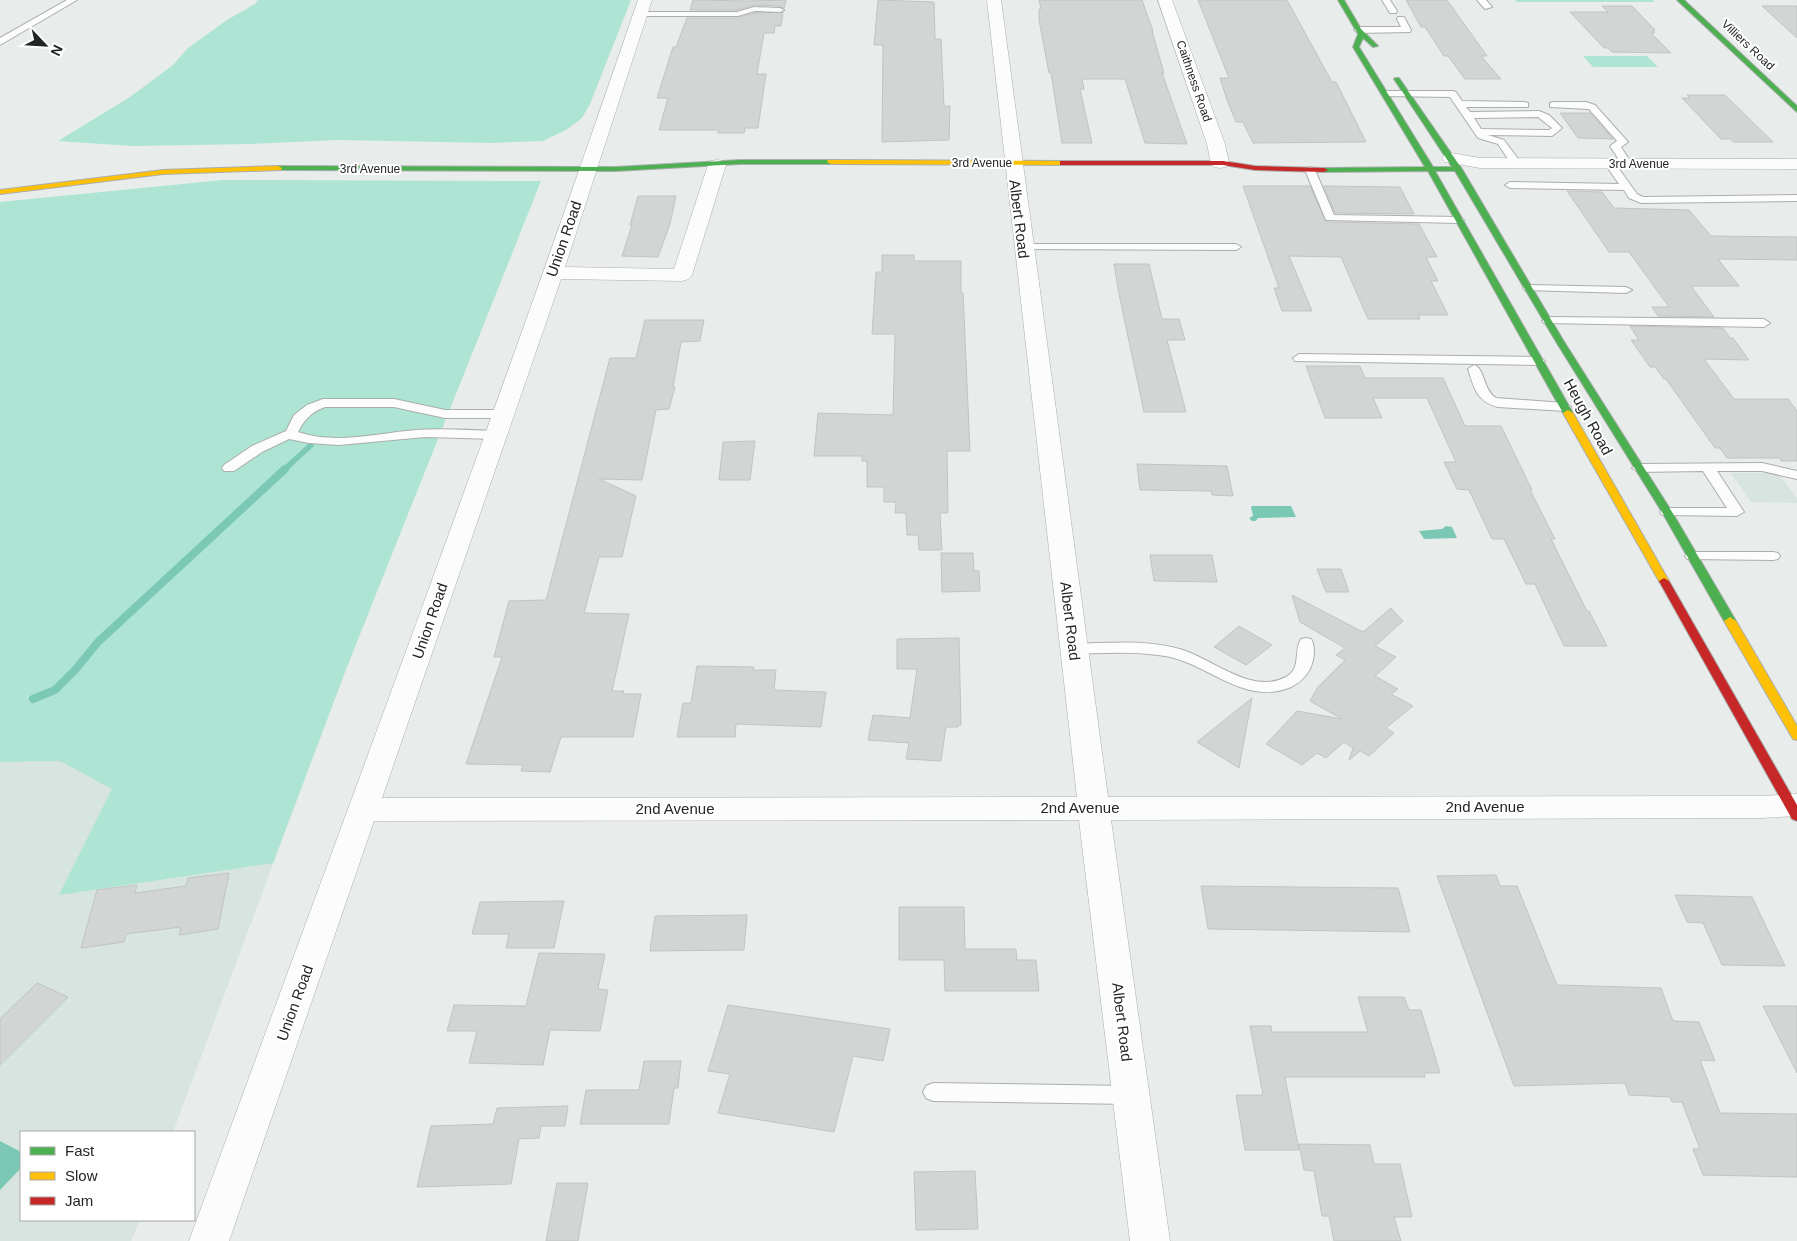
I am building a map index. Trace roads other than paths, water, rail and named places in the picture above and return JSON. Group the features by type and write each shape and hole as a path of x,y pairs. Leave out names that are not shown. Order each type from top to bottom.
{"main road":[{"name":"Heugh Road","path":"1341,0 1360,32 1373,43 1454,164 1548,321 1667,512 1797,736"},
{"name":"Villiers Road","path":"1680,0 1704,9 1797,94"},
{"name":"Villiers Road","path":"1692,5 1797,110"},
{"name":"Heugh Road","path":"1360,32 1356,46 1386,94 1419,158 1430,170 1459,220 1795,809"},
{"name":"3rd Avenue","path":"1221,163 1240,159 1280,157"},
{"name":"3rd Avenue","path":"1419,158 1454,164"},
{"name":"3rd Avenue","path":"599,159 717,165 740,162"},
{"name":"3rd Avenue","path":"0,192 163,172 599,159 708,159 740,162 1221,163 1255,168 1310,170 1430,170 1454,164"},
{"path":"134,164 189,160"}],"street":[{"name":"Albert Road","path":"994,0 1012,163 1073,649 1150,1241"},
{"name":"Caithness Road","path":"1165,0 1221,163"},
{"name":"Union Road","path":"209,1241 364,810 552,273 599,159 643,7"},
{"name":"3rd Avenue","path":"1454,164 1797,164"},
{"path":"552,273 682,275 717,165"},
{"name":"2nd Avenue","path":"364,810 1795,809"}],"lane":[{"path":"0,42 73,0"},
{"path":"1386,0 1393,11"},
{"path":"1481,0 1488,7"},
{"path":"643,7 738,14 754,9 780,10"},
{"path":"1360,32 1407,30 1401,19"},
{"path":"1386,94 1453,94 1480,134 1501,142 1516,163"},
{"path":"1459,104 1538,105"},
{"path":"1553,105 1586,105 1592,107 1623,142 1615,146 1626,187 1633,196 1641,200 1797,198"},
{"path":"1467,115 1539,114 1546,117 1557,128 1552,133 1480,134"},
{"path":"1480,134 1563,138"},
{"path":"1310,170 1330,218 1459,220"},
{"path":"1510,186 1626,187"},
{"path":"1023,247 1236,247"},
{"path":"1529,288 1626,290"},
{"path":"1548,321 1764,322"},
{"path":"1299,358 1539,361"},
{"path":"1474,369 1484,396 1489,400 1498,403 1565,407"},
{"path":"228,468 257,449 291,433 299,418 311,408 323,403 394,403 499,424"},
{"path":"291,433 294,436 326,442 345,442 499,424"},
{"path":"1667,512 1737,512 1707,467"},
{"path":"1640,468 1762,467 1781,470 1797,476"},
{"path":"1692,556 1773,556"},
{"path":"1073,649 1158,649 1180,654 1246,684 1259,687 1286,684 1297,678 1305,665 1306,643"},
{"path":"933,1092 1131,1095"}],"waterway":[{"path":"284,470 311,445"},
{"path":"33,699 55,690 75,670 98,642 285,469"}]}
